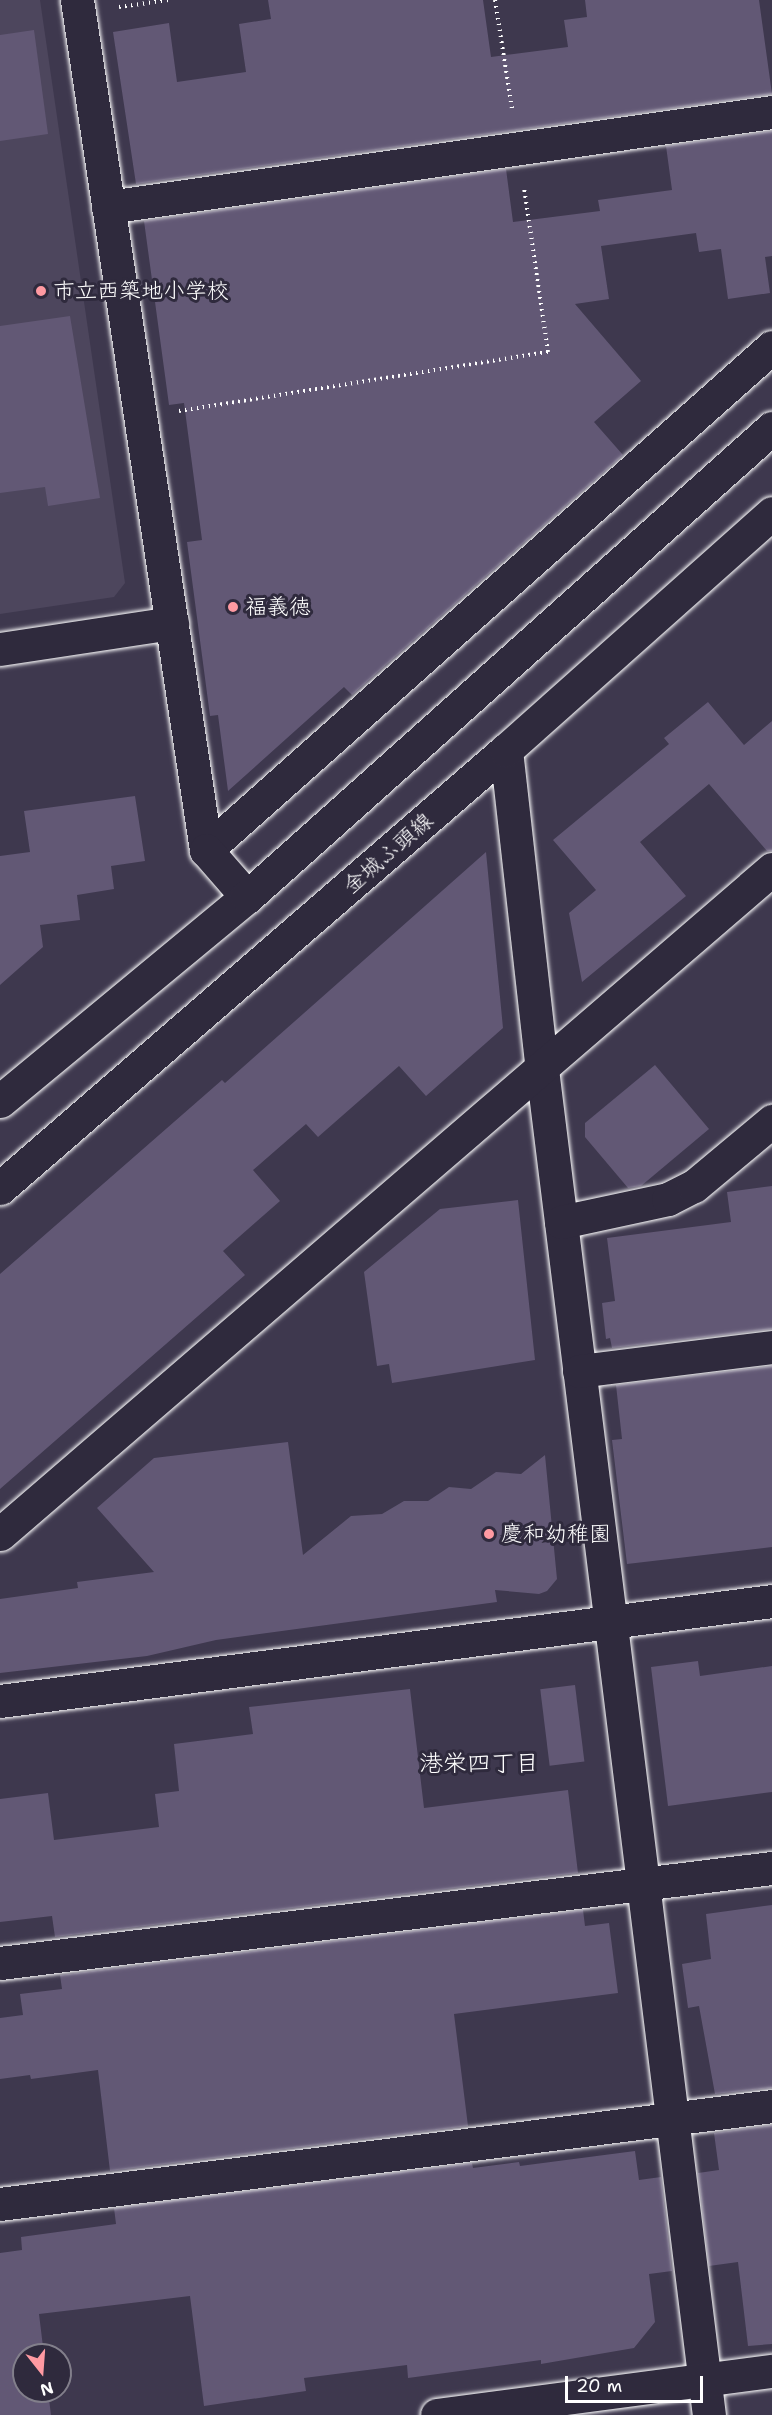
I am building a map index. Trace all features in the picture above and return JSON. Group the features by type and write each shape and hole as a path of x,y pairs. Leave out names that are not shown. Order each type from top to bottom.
{"street":[{"path":"78,7 206,850 247,897"},
{"path":"108,207 772,112"},
{"path":"206,850 772,347"},
{"path":"0,1101 247,897 772,428"},
{"name":"金城ふ頭線","path":"0,1188 506,750 772,513"},
{"path":"0,649 172,623"},
{"path":"506,750 542,1069 709,2415"},
{"path":"0,1534 772,869"},
{"path":"561,1222 668,1199 694,1186 772,1121"},
{"path":"579,1371 772,1347"},
{"path":"0,1701 772,1601"},
{"path":"0,1963 772,1868"},
{"path":"0,2204 772,2106"},
{"path":"437,2415 772,2371"}],"path":[{"path":"78,7 169,0"},
{"path":"140,417 548,352 495,0"}],"shaded area":[{"name":"市立西築地小学校","path":"0,0 40,0 125,583 114,597 0,614"}],"building":[{"path":"268,0 483,0 491,57 568,47 564,20 587,17 585,0 759,0 772,94 136,184 113,32 169,23 177,82 246,72 239,24 271,19"},
{"path":"34,30 48,134 0,141 0,35"},
{"path":"772,131 772,256 765,257 770,293 728,299 721,249 699,252 696,233 601,246 609,299 575,304 641,381 594,422 623,455 352,695 344,687 228,791 218,715 210,716 187,542 202,540 184,403 169,405 144,221 506,169 513,222 600,211 598,200 672,190 666,146"},
{"path":"70,316 100,498 48,506 45,487 0,493 0,326"},
{"path":"708,702 744,745 772,721 772,851 767,851 709,784 640,842 686,896 582,982 569,913 596,890 553,840 669,744 664,738"},
{"path":"135,796 145,861 111,866 114,889 77,895 80,920 40,925 43,947 0,985 0,856 30,852 24,811"},
{"path":"486,852 503,1028 426,1096 399,1066 318,1137 306,1124 253,1170 280,1201 223,1251 245,1275 0,1489 0,1274 222,1080 225,1083"},
{"path":"655,1065 709,1129 641,1186 628,1188 585,1137 585,1123"},
{"path":"772,1186 772,1329 612,1348 610,1338 606,1339 602,1303 615,1301 607,1238 731,1222 727,1192"},
{"path":"518,1200 535,1360 392,1383 389,1364 377,1366 364,1272 440,1209"},
{"path":"772,1366 772,1547 627,1564 612,1440 622,1439 616,1385"},
{"path":"288,1442 303,1555 351,1516 382,1514 404,1501 428,1501 449,1487 471,1489 496,1472 521,1474 545,1455 557,1579 547,1591 539,1594 495,1590 497,1602 216,1640 147,1656 0,1673 0,1599 78,1588 77,1582 154,1572 97,1508 154,1458"},
{"path":"698,1661 700,1676 772,1666 772,1792 668,1806 651,1667"},
{"path":"575,1685 584,1761 550,1766 540,1689"},
{"path":"410,1689 424,1808 568,1790 578,1873 55,1937 52,1916 0,1922 0,1799 48,1793 54,1840 159,1827 155,1794 179,1791 174,1744 253,1734 249,1707"},
{"path":"772,1905 772,2088 715,2094 699,2006 688,2008 682,1964 711,1959 706,1914"},
{"path":"583,1910 585,1926 609,1923 618,1993 454,2014 468,2126 110,2171 98,2070 31,2079 30,2075 0,2079 0,2018 23,2015 20,1994 62,1989 60,1975"},
{"path":"772,2125 772,2344 748,2346 738,2262 709,2266 698,2173 719,2170 714,2133"},
{"path":"635,2151 639,2180 661,2177 672,2271 649,2274 655,2322 634,2348 541,2364 541,2360 408,2378 407,2365 304,2378 306,2391 204,2406 190,2296 39,2314 43,2343 12,2343 12,2403 50,2403 51,2415 0,2415 0,2253 22,2250 21,2237 116,2224 114,2208 472,2163 473,2168 519,2162 520,2166"}],"place":[{"name":"市立西築地小学校","path":"41,291"},
{"name":"福義徳","path":"233,607"},
{"name":"慶和幼稚園","path":"489,1534"}],"district":[{"name":"港栄四丁目","path":"479,1764"}]}
